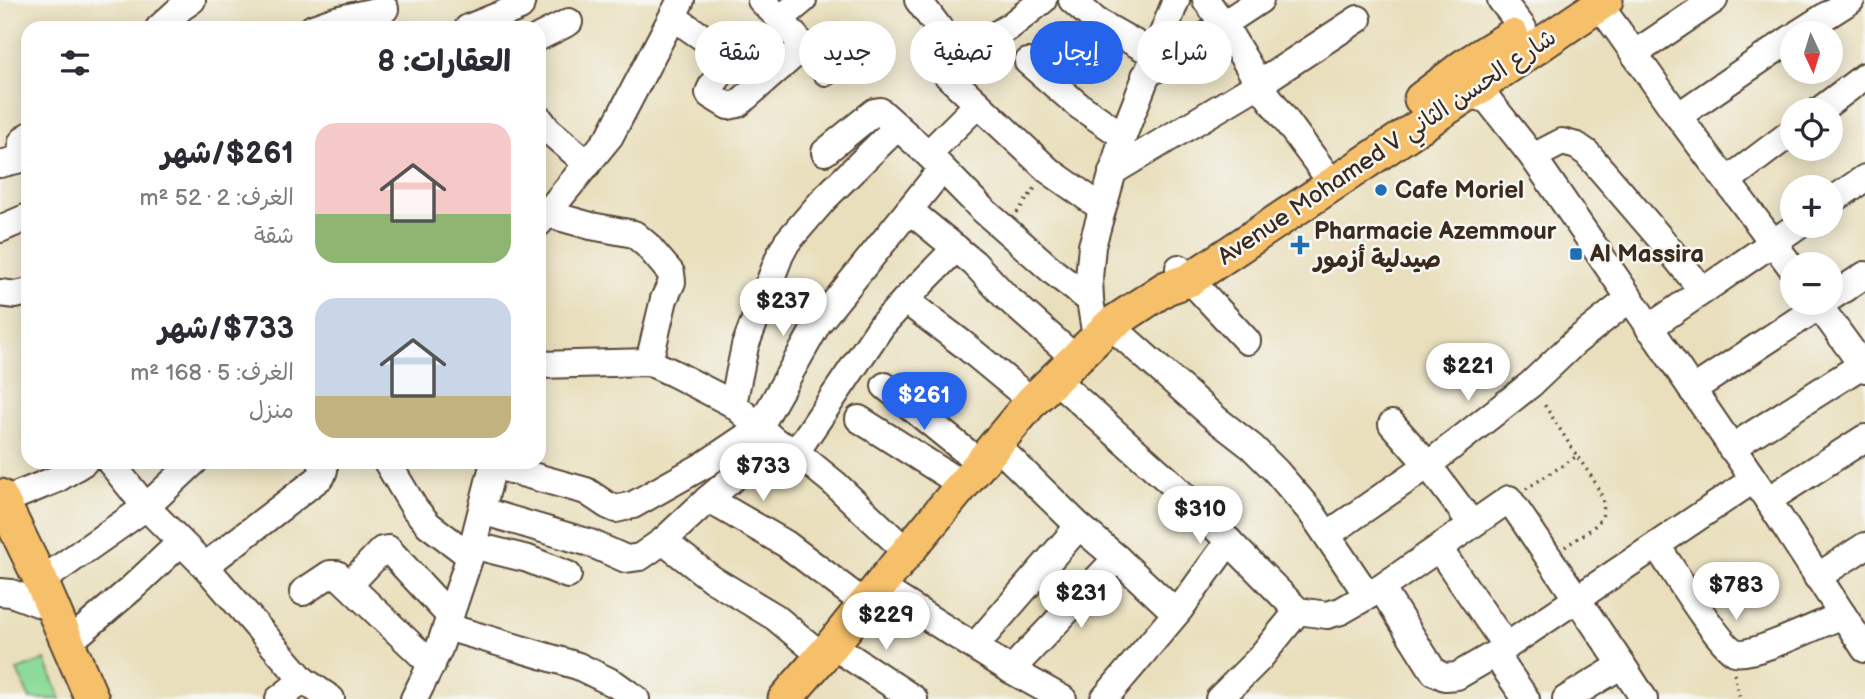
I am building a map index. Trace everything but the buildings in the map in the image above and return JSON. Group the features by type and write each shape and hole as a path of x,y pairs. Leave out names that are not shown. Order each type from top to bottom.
{"main road":[{"name":"Avenue Mohamed V شارع الحسن الثاني","path":"1476,81 1523,28 1590,2"},
{"name":"Avenue Mohamed V شارع الحسن الثاني","path":"785,699 1077,350 1326,176 1476,81 1590,2"},
{"path":"1,499 48,595 92,699"}],"street":[{"path":"166,21 192,0"},
{"path":"485,21 520,7 522,0"},
{"path":"761,0 799,40"},
{"path":"780,19 803,0"},
{"path":"1016,21 1043,0"},
{"path":"1168,21 1176,0"},
{"path":"1206,0 1221,21"},
{"path":"1230,21 1260,0"},
{"path":"1501,0 1523,28"},
{"path":"1634,54 1714,0"},
{"path":"1818,21 1851,0"},
{"path":"1077,2 1137,54"},
{"path":"1590,2 1634,54 1781,252"},
{"path":"929,3 940,21"},
{"path":"546,215 617,124 677,9 727,57 726,67 710,86 709,93 728,106 738,104 799,50"},
{"path":"335,21 386,12"},
{"path":"1112,172 1259,83 1357,19"},
{"path":"546,34 569,22"},
{"path":"1232,38 1259,83 1326,176"},
{"path":"1678,116 1780,46"},
{"path":"1028,62 1078,105 1123,136"},
{"path":"1836,98 1865,76"},
{"path":"1476,81 1533,157 1865,649"},
{"path":"957,84 1048,170 1102,208"},
{"path":"1077,350 1092,246 1123,136 1143,84"},
{"path":"777,440 818,323 909,211 935,162 978,104"},
{"path":"825,152 876,111 883,113 982,209 1056,274 1077,350 1170,482 1298,611 1327,615 1341,611 1375,592 1509,499 1643,699"},
{"path":"546,127 588,164"},
{"path":"733,404 745,346 780,255 825,198 897,127"},
{"path":"1727,181 1780,140"},
{"path":"1533,157 1562,142 1577,146 1587,153 1702,290"},
{"path":"0,164 21,159"},
{"path":"1843,193 1865,178"},
{"path":"909,211 974,263 1005,296 1077,350 1216,419 1252,447 1311,512 1434,672 1445,677 1457,676 1501,650 1657,546 1760,490 1865,438"},
{"path":"546,219 634,234 647,244 671,274 673,282 664,299 649,362"},
{"path":"0,229 21,220"},
{"path":"1649,328 1780,238"},
{"path":"482,512 590,543 626,559 640,557 663,541 777,440 956,248"},
{"path":"1843,289 1865,275"},
{"path":"1178,279 1247,341"},
{"path":"0,293 21,294"},
{"path":"1328,535 1428,465 1531,384 1575,342 1629,299"},
{"path":"905,300 963,344 1077,350"},
{"path":"1692,390 1804,315"},
{"path":"1731,448 1864,366 1831,315"},
{"path":"546,365 649,362 733,404 834,483 906,552"},
{"path":"885,387 980,464 1079,526 1175,614"},
{"path":"859,419 980,464"},
{"path":"1392,424 1428,465 1472,524"},
{"path":"514,469 575,487 616,509 659,491 705,465 777,440"},
{"path":"1,499 57,479 73,469"},
{"path":"115,469 146,508 205,566 303,680 331,699"},
{"path":"0,592 48,595 187,469"},
{"path":"205,566 322,476 324,469"},
{"path":"391,469 415,509 429,526 471,551 528,559 568,575"},
{"path":"414,699 439,649 471,551 493,469"},
{"path":"708,499 872,595 975,646 1063,699"},
{"path":"975,646 1079,526"},
{"path":"663,541 712,579 827,651 914,699"},
{"path":"1104,699 1175,614 1229,541"},
{"path":"68,643 180,543"},
{"path":"1657,546 1720,640 1736,652 1762,648 1843,615"},
{"path":"1818,577 1865,546"},
{"path":"349,585 382,550 388,549 448,622 578,666 615,684 636,699"},
{"path":"1439,549 1501,650 1526,699"},
{"path":"1011,670 1117,558"},
{"path":"303,592 330,574 337,574 432,665"},
{"path":"1219,699 1259,659 1298,611"},
{"path":"1566,699 1622,665"},
{"path":"279,699 303,680"}],"path":[{"path":"1005,229 1048,170"},
{"path":"1531,384 1602,496 1603,514 1600,522 1549,558"},
{"path":"1509,499 1577,456"},
{"path":"1736,652 1734,668 1740,699"}],"green space":[{"path":"45,660 61,699 30,699 17,670"}],"place":[{"name":"Cafe Moriel","path":"1381,190"},
{"name":"Pharmacie Azemmour صيدلية أزمور","path":"1300,245"},
{"name":"Al Massira","path":"1576,254"}]}
